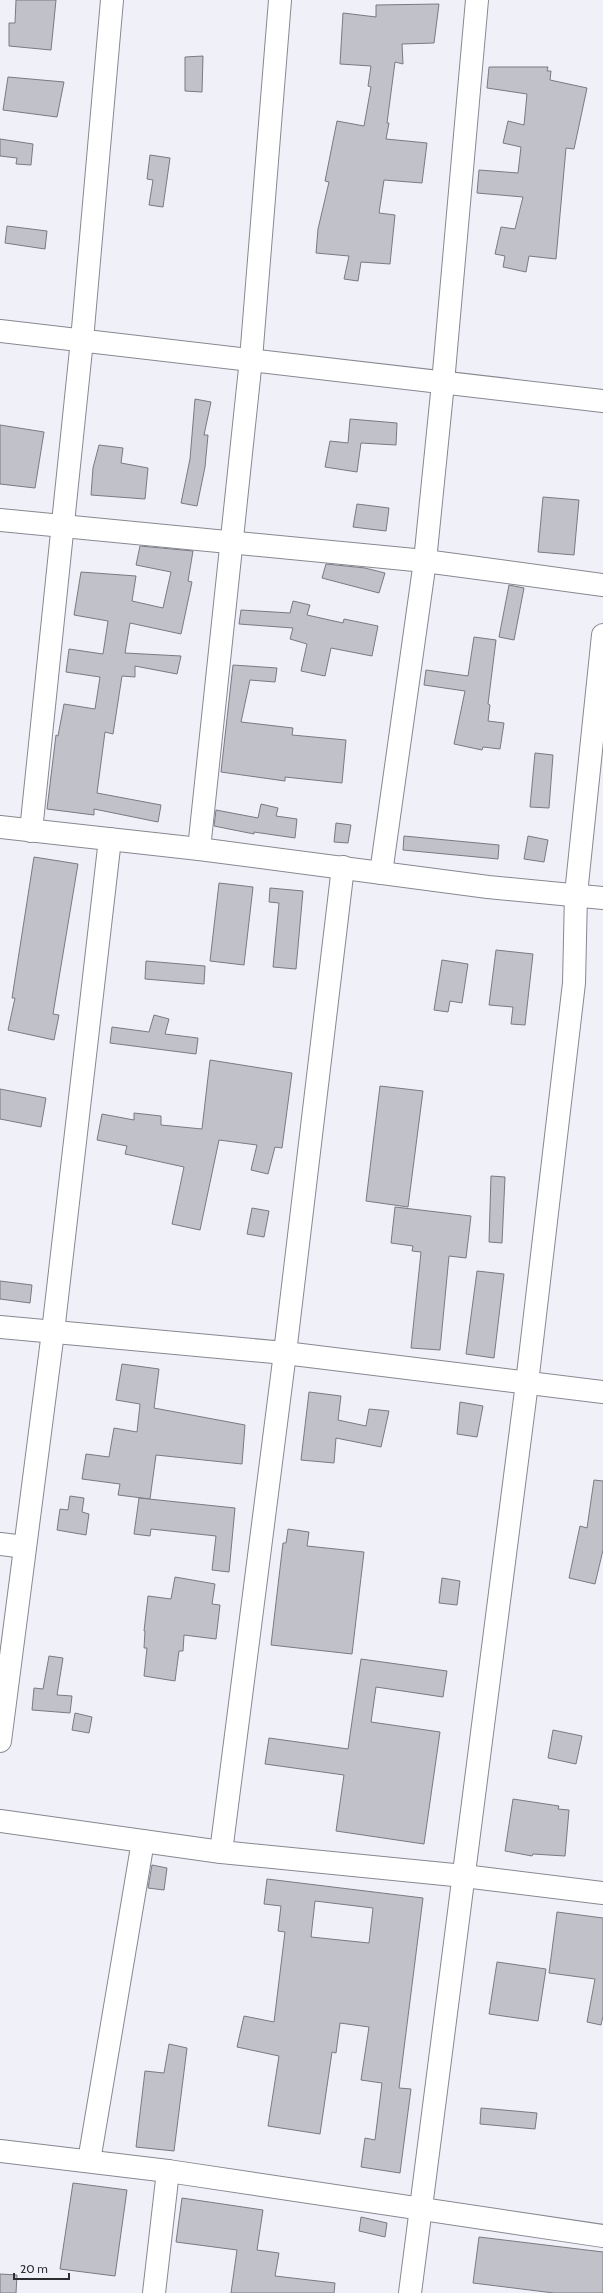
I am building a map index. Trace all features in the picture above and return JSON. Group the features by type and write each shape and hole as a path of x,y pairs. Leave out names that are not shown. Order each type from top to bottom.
{"street":[{"path":"31,831 82,340 112,0"},
{"path":"199,849 251,359 280,0"},
{"path":"381,874 425,561 443,383 477,0"},
{"path":"0,331 251,359 443,383 603,400"},
{"path":"0,520 425,561 603,585"},
{"path":"410,2293 527,1383 574,983 576,894 603,635"},
{"path":"0,827 199,849 343,867 381,874 603,898"},
{"path":"0,1741 53,1332 110,839"},
{"path":"221,1852 285,1353 343,867"},
{"path":"0,1327 285,1353 603,1392"},
{"path":"0,1544 25,1547"},
{"path":"0,1821 221,1852 464,1876 603,1893"},
{"path":"89,2161 143,1841"},
{"path":"0,2151 168,2171 603,2236"},
{"path":"154,2293 168,2171"}],"building":[{"path":"16,0 56,0 51,50 9,46 9,23 15,23"},
{"path":"439,4 434,43 402,44 403,64 395,62 387,123 389,123 386,139 427,143 422,183 384,180 379,213 395,215 390,264 361,262 358,281 344,279 349,256 316,253 318,229 329,182 325,181 337,121 364,126 371,87 368,86 371,66 340,64 343,13 376,17 376,5"},
{"path":"203,56 202,92 185,91 185,57"},
{"path":"489,67 548,67 547,71 551,71 550,80 587,88 574,149 566,148 556,259 529,256 526,272 503,267 505,256 495,254 501,227 515,229 523,197 477,193 479,170 518,173 521,147 503,143 508,121 524,125 527,94 487,88"},
{"path":"8,77 64,82 57,117 3,110"},
{"path":"0,139 33,144 31,165 16,164 17,158 0,156"},
{"path":"150,155 170,158 163,207 149,205 153,180 147,179"},
{"path":"7,226 47,231 45,249 5,243"},
{"path":"195,399 211,402 204,435 208,435 205,467 197,506 181,503 190,459"},
{"path":"350,419 397,423 396,445 361,443 357,472 325,467 330,441 348,443"},
{"path":"0,425 44,432 35,488 0,484"},
{"path":"99,445 123,448 121,463 148,468 145,499 91,495 93,468"},
{"path":"543,497 579,500 574,555 538,552"},
{"path":"357,504 389,508 386,531 353,527"},
{"path":"140,546 193,551 188,581 192,582 181,634 130,623 125,653 181,656 177,674 135,666 135,677 122,676 113,734 105,732 97,793 161,805 158,822 94,809 94,815 47,809 56,735 58,736 64,704 95,709 100,677 66,672 69,649 103,654 108,621 74,615 81,572 136,576 132,601 163,608 171,572 136,565"},
{"path":"326,564 365,568 385,573 379,593 322,578"},
{"path":"509,585 524,588 514,640 499,637"},
{"path":"293,601 310,605 307,615 343,623 344,619 378,626 372,656 331,648 325,676 301,671 307,644 290,639 293,628 239,624 241,610 290,613"},
{"path":"474,637 496,640 488,704 490,705 488,721 504,723 500,749 483,747 482,750 454,744 465,691 424,685 426,670 468,676"},
{"path":"233,665 277,668 275,682 250,680 241,722 293,728 292,735 346,740 342,783 285,777 285,781 221,772"},
{"path":"535,753 553,755 549,808 530,807"},
{"path":"261,804 278,808 276,816 297,819 295,838 254,832 254,834 214,826 216,810 258,818"},
{"path":"336,823 351,825 348,843 334,842"},
{"path":"404,836 499,845 498,859 403,850"},
{"path":"528,836 548,840 544,862 524,859"},
{"path":"34,857 78,864 53,1014 59,1015 54,1040 8,1030 15,998 12,998"},
{"path":"219,883 253,887 244,965 210,961"},
{"path":"270,888 303,891 296,969 273,967 279,903 269,902"},
{"path":"496,950 533,954 525,1025 511,1024 513,1007 489,1005"},
{"path":"442,960 468,964 462,1003 450,1001 448,1012 434,1010"},
{"path":"146,961 205,966 204,984 145,979"},
{"path":"154,1015 169,1019 165,1034 198,1038 196,1054 110,1043 112,1027 149,1032"},
{"path":"210,1060 292,1073 282,1148 275,1147 268,1174 251,1170 257,1145 219,1140 200,1230 172,1224 184,1167 125,1154 127,1146 97,1140 102,1114 134,1120 134,1113 161,1116 161,1125 202,1129"},
{"path":"380,1086 423,1091 408,1207 366,1201"},
{"path":"0,1089 46,1098 41,1127 0,1119"},
{"path":"491,1176 505,1177 502,1243 489,1242"},
{"path":"395,1207 471,1216 466,1258 449,1256 440,1350 411,1348 421,1252 412,1251 413,1246 391,1243"},
{"path":"252,1208 269,1211 264,1237 247,1234"},
{"path":"477,1271 504,1274 494,1358 466,1354"},
{"path":"0,1281 32,1285 30,1303 0,1299"},
{"path":"122,1364 159,1369 154,1408 245,1425 242,1464 156,1455 150,1499 118,1495 120,1484 82,1479 86,1454 109,1457 114,1428 137,1432 140,1404 116,1400"},
{"path":"309,1392 341,1396 338,1420 366,1426 369,1409 389,1411 381,1447 336,1438 334,1463 301,1460"},
{"path":"460,1402 483,1406 477,1437 457,1434"},
{"path":"594,1480 603,1481 603,1550 595,1584 569,1578 580,1526 587,1528"},
{"path":"70,1496 84,1498 82,1512 89,1514 86,1535 57,1530 60,1509 68,1510"},
{"path":"139,1498 235,1508 229,1572 212,1570 216,1536 151,1529 150,1536 134,1534"},
{"path":"288,1529 309,1532 307,1546 364,1552 352,1654 271,1645 283,1543 286,1543"},
{"path":"175,1577 215,1584 212,1604 220,1605 216,1639 184,1635 183,1651 179,1651 175,1681 144,1676 147,1648 144,1648 144,1631 148,1596 171,1599"},
{"path":"442,1578 460,1581 457,1605 439,1603"},
{"path":"49,1656 63,1658 57,1695 72,1696 70,1713 32,1710 34,1688 43,1689"},
{"path":"361,1659 447,1671 443,1697 376,1687 371,1722 440,1732 424,1844 336,1831 344,1775 265,1764 269,1738 348,1749"},
{"path":"75,1713 92,1717 89,1733 72,1730"},
{"path":"553,1730 582,1736 576,1764 548,1758"},
{"path":"513,1799 559,1806 558,1809 569,1810 565,1856 533,1854 532,1856 505,1851"},
{"path":"152,1865 167,1868 164,1890 148,1888"},
{"path":"267,1879 423,1898 399,2088 411,2089 400,2173 361,2167 365,2138 375,2140 382,2083 361,2080 369,2027 340,2023 336,2053 332,2052 320,2134 268,2126 279,2056 237,2047 244,2016 274,2022 285,1932 278,1931 281,1906 264,1904","holes":["315,1901 373,1908 369,1943 311,1937"]},
{"path":"557,1912 603,1918 603,2016 601,2025 587,2022 595,1979 549,1973"},
{"path":"497,1962 546,1969 538,2021 489,2014"},
{"path":"169,2044 187,2048 174,2151 136,2147 145,2071 164,2073"},
{"path":"481,2108 537,2113 535,2129 480,2124"},
{"path":"73,2183 127,2190 115,2276 60,2269"},
{"path":"182,2198 263,2210 257,2250 279,2253 275,2276 335,2283 334,2293 231,2293 237,2250 176,2242"},
{"path":"361,2217 387,2223 385,2237 359,2231"},
{"path":"479,2237 603,2252 603,2293 554,2293 473,2283"},
{"path":"0,2274 17,2275 16,2293 0,2293"}]}
